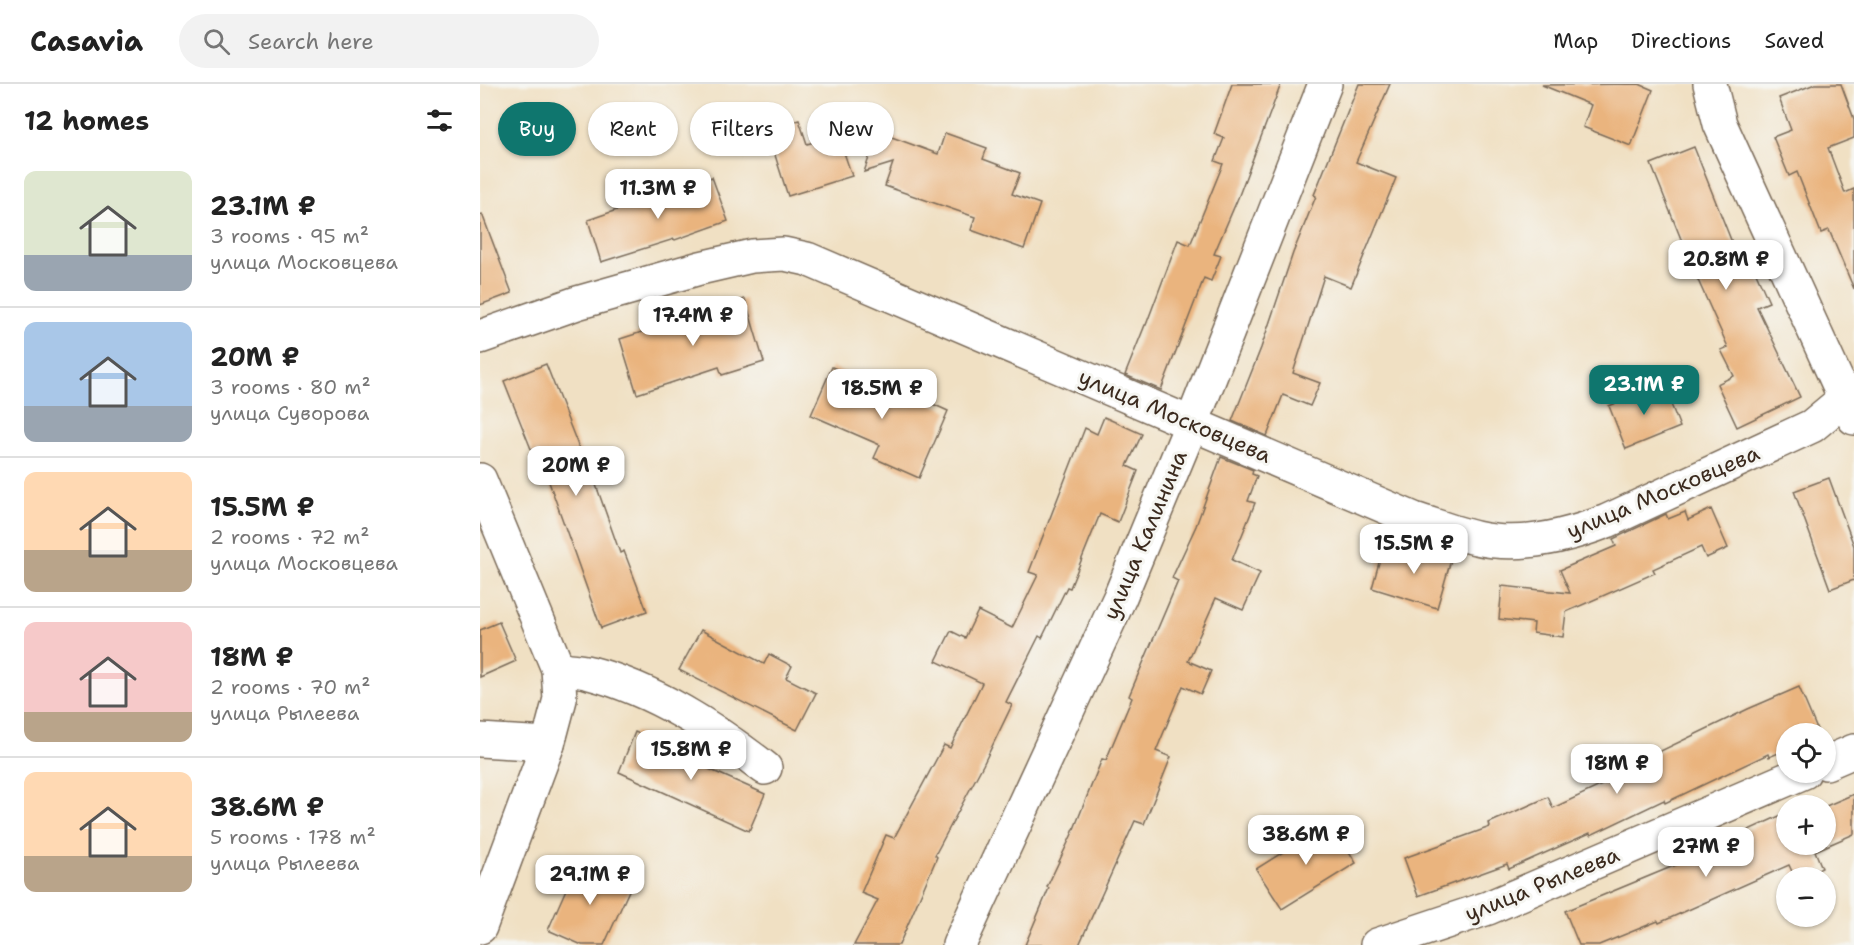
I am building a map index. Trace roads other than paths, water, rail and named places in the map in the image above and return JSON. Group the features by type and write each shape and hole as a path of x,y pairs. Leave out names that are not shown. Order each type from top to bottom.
{"street":[{"name":"улица Калинина","path":"959,945 1120,597 1192,423 1325,84"},
{"path":"1710,84 1720,124 1851,402"},
{"name":"улица Московцева","path":"480,337 577,303 700,268 752,256 784,254 807,259 1414,519 1478,538 1514,542 1580,532 1607,521 1812,426 1851,402"},
{"path":"480,480 558,669 560,699 549,744 480,927"},
{"path":"558,669 590,673 637,689 699,722 765,768"},
{"path":"480,740 549,744"},
{"path":"1836,759 1854,751"},
{"name":"улица Рылеева","path":"1377,945 1498,904 1778,783"}]}
